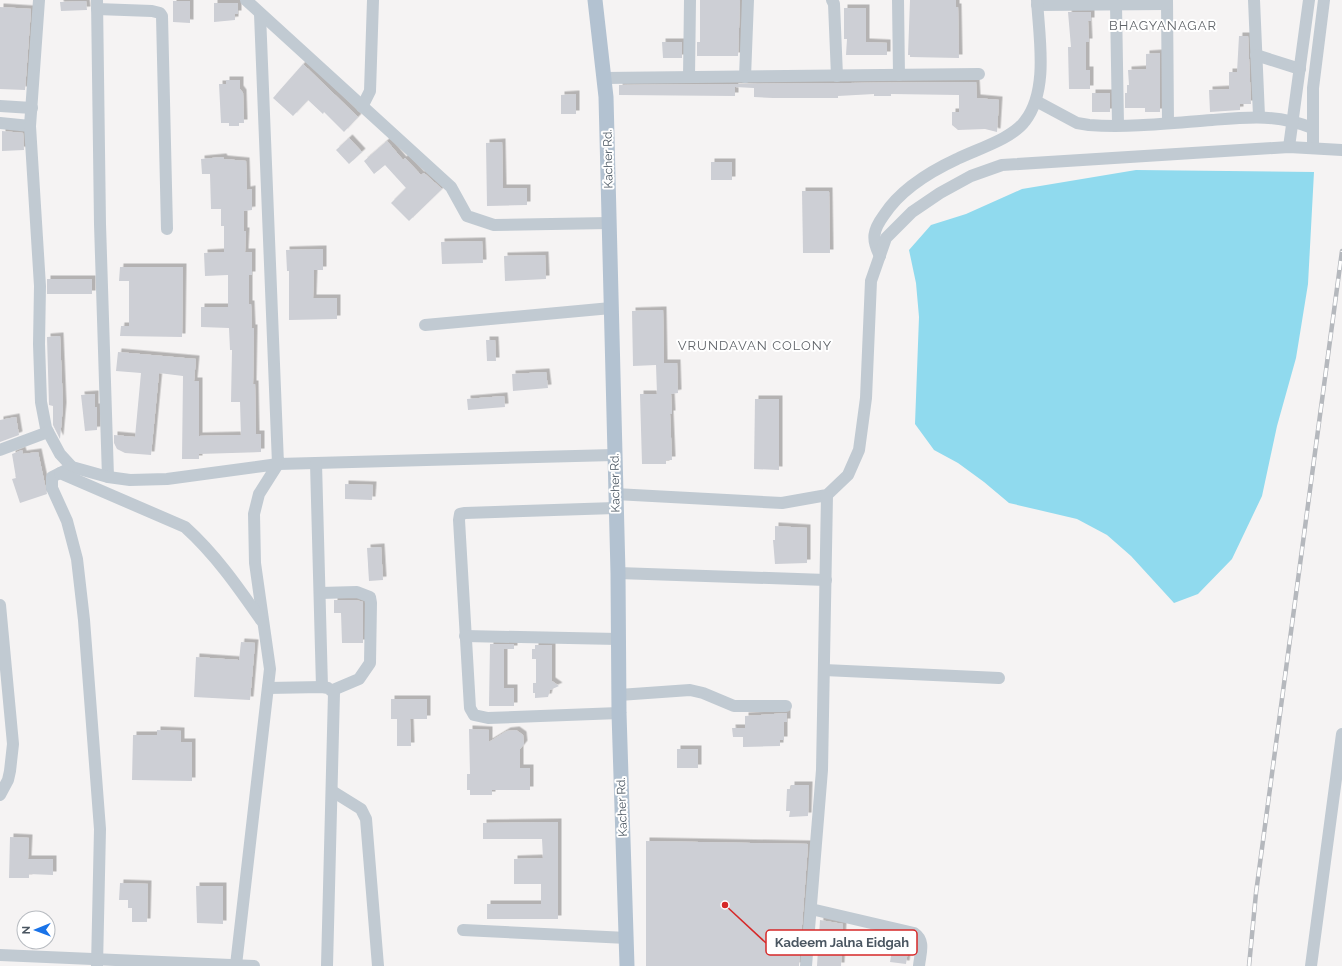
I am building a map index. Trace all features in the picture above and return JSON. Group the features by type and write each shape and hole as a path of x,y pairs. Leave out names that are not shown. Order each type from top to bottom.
{"main road":[{"name":"Kacher Rd.","path":"595,0 606,97 618,573 619,713 627,966"}],"street":[{"path":"39,0 30,126 40,286 39,344 41,402 48,432 60,454 72,467 108,477 130,480 168,479 278,464 614,455"},
{"path":"246,0 451,187 467,216 494,225 609,223"},
{"path":"362,107 370,91 373,0"},
{"path":"689,77 690,0"},
{"path":"745,77 748,0"},
{"path":"832,0 834,4 836,76"},
{"path":"898,0 899,75"},
{"path":"1254,0 1259,116"},
{"path":"1288,146 1294,121 1309,0"},
{"path":"1313,147 1313,88 1324,0"},
{"path":"880,256 874,245 875,227 890,204 920,178 957,159 998,142 1025,122 1036,102 1040,75 1037,2 1116,4 1167,2 1168,123"},
{"path":"1116,4 1118,125"},
{"path":"108,477 100,224 97,5 152,11 160,13 162,16 167,229"},
{"path":"236,965 270,669 255,563 254,514 259,494 278,464 260,14"},
{"path":"1256,55 1300,69"},
{"path":"604,78 979,74"},
{"path":"1036,102 1083,124 1118,125 1168,123 1259,116 1294,121 1312,128"},
{"path":"0,106 32,108"},
{"path":"0,123 30,126"},
{"path":"619,713 488,718 474,715 470,708 459,520 460,514 465,512 615,501 782,503 827,495 848,475 859,450 866,398 871,280 886,238 912,212 971,176 1002,165 1288,146 1342,150"},
{"path":"425,325 611,308"},
{"path":"0,450 48,432"},
{"path":"316,463 320,593 327,689 335,698 327,966"},
{"path":"72,467 52,477 52,488 67,521 77,559 100,830 97,963"},
{"path":"60,473 185,527 200,541 226,572 263,622"},
{"path":"806,966 822,770 827,495"},
{"path":"618,573 826,580"},
{"path":"268,688 327,689 359,679 370,663 370,597 358,592 320,593"},
{"path":"0,605 13,744 8,780 0,795"},
{"path":"465,636 618,639"},
{"path":"824,670 999,678"},
{"path":"619,695 690,690 703,693 734,706 786,706"},
{"path":"1311,966 1342,734"},
{"path":"332,791 362,809 366,819 378,966"},
{"path":"811,909 914,933 921,940 922,944 919,966"},
{"path":"463,930 627,938"},
{"path":"0,955 97,963 254,966"}],"water":[{"path":"1136,170 1314,172 1308,284 1296,358 1277,426 1262,496 1232,559 1198,594 1174,603 1131,556 1107,535 1077,519 1009,503 958,463 934,450 915,424 919,317 916,283 909,250 931,225 966,214 1022,189"}],"building":[{"path":"700,0 740,0 738,56 697,56 697,42 700,42"},
{"path":"910,0 956,0 956,7 958,7 959,58 910,57 910,55 908,55"},
{"path":"86,1 87,10 61,11 60,2"},
{"path":"173,1 190,1 190,23 173,22"},
{"path":"214,3 238,3 238,14 235,14 235,20 214,22"},
{"path":"0,7 31,9 25,90 0,89"},
{"path":"844,8 866,8 866,42 887,43 887,55 846,55 847,39 844,39"},
{"path":"1068,12 1091,12 1091,21 1088,21 1089,42 1086,42 1086,70 1090,70 1090,89 1069,89 1068,47 1071,47"},
{"path":"1239,36 1248,36 1251,104 1240,104 1240,110 1210,112 1209,90 1229,89 1229,72 1237,72"},
{"path":"662,42 682,42 682,58 663,58"},
{"path":"1160,53 1160,112 1145,112 1145,108 1125,108 1125,93 1127,93 1127,85 1129,85 1128,70 1146,69 1146,54"},
{"path":"303,64 358,117 344,132 324,112 323,114 308,100 293,116 273,98"},
{"path":"226,80 240,80 240,89 243,93 244,123 239,123 239,126 229,126 229,123 221,123 219,84 226,84"},
{"path":"976,82 977,98 999,100 997,132 985,129 958,130 952,125 952,112 959,112 959,95 891,94 891,96 874,96 874,94 838,96 838,98 773,98 754,97 754,88 735,87 735,96 619,95 619,85"},
{"path":"1092,93 1110,93 1110,112 1092,112"},
{"path":"576,94 576,114 561,114 561,95"},
{"path":"2,131 23,133 24,150 2,151"},
{"path":"349,138 362,152 349,164 336,150"},
{"path":"387,141 403,160 405,158 421,175 424,173 442,189 409,221 391,203 406,188 385,165 374,174 364,161"},
{"path":"502,142 503,188 527,188 527,205 487,206 486,143"},
{"path":"223,157 224,159 246,161 247,190 252,189 252,210 244,211 244,231 246,231 245,252 252,252 252,275 249,275 249,304 251,304 252,328 254,328 253,384 255,384 256,434 261,434 261,452 199,454 199,459 182,459 183,376 159,373 151,455 125,453 117,449 114,443 114,435 135,437 141,373 116,371 118,352 196,359 194,381 199,381 199,436 241,435 240,402 231,402 232,350 230,350 229,328 201,327 201,307 228,307 228,275 205,276 204,253 224,252 224,226 221,226 221,209 211,209 210,174 202,174 201,159"},
{"path":"711,162 732,162 732,180 711,180"},
{"path":"802,191 829,191 830,253 803,253"},
{"path":"482,241 483,263 442,264 441,242"},
{"path":"323,249 323,270 314,270 313,298 337,298 337,319 289,320 289,271 287,271 286,250"},
{"path":"545,255 546,279 505,281 504,256"},
{"path":"120,267 183,267 182,337 120,336 121,326 129,326 129,281 119,281"},
{"path":"47,279 92,279 92,294 47,294"},
{"path":"663,310 664,363 677,363 678,393 671,394 672,414 670,414 672,460 666,460 666,464 642,464 640,394 657,394 656,365 633,366 632,311"},
{"path":"60,336 63,406 60,439 53,425 53,406 49,405 47,337"},
{"path":"486,340 495,340 496,361 487,361"},
{"path":"546,372 548,388 513,391 512,374"},
{"path":"95,394 95,407 97,407 97,430 85,431 81,395"},
{"path":"504,396 505,407 468,410 467,399"},
{"path":"755,399 779,399 779,470 754,469"},
{"path":"16,417 19,435 0,442 0,420"},
{"path":"22,450 23,454 38,452 47,494 20,503 12,479 16,478 12,454"},
{"path":"345,484 373,485 372,500 345,499"},
{"path":"775,526 807,528 807,563 775,564 773,540 775,540"},
{"path":"381,547 383,580 369,581 367,548"},
{"path":"334,600 356,600 363,602 363,643 342,643 341,613 334,613"},
{"path":"241,642 255,643 250,700 194,697 196,657 239,660"},
{"path":"490,644 514,644 514,649 504,649 504,688 514,688 514,706 489,706"},
{"path":"535,645 552,645 552,681 559,686 550,690 548,697 535,698 535,693 533,693 533,683 536,683 536,659 532,659 532,649 535,649"},
{"path":"391,699 427,699 427,719 410,719 411,746 397,746 397,719 391,719"},
{"path":"787,713 787,722 784,722 784,740 780,740 780,746 743,747 743,737 733,737 732,728 745,728 745,716"},
{"path":"469,729 489,730 489,742 507,731 516,730 523,735 524,744 520,749 520,768 530,768 530,790 492,790 492,795 470,795 470,790 467,790 467,774 470,774"},
{"path":"157,730 181,731 181,742 192,742 192,781 132,780 133,735 157,735"},
{"path":"677,749 698,749 698,768 677,768"},
{"path":"791,785 809,785 808,816 789,817 790,811 786,811 787,789 791,789"},
{"path":"558,822 558,919 487,919 487,904 541,904 541,884 514,884 514,859 543,858 542,839 483,839 483,823"},
{"path":"10,837 29,838 28,859 53,859 53,875 29,874 29,878 9,878"},
{"path":"646,841 808,844 799,966 646,966"},
{"path":"120,883 148,884 147,922 132,922 132,908 128,908 128,900 119,900"},
{"path":"196,886 223,886 223,924 197,923"},
{"path":"820,920 843,924 841,966 817,966"},
{"path":"886,940 909,943 906,964 890,962 892,950 884,949"}],"railway":[{"path":"1249,966 1256,893 1342,251"}],"place":[{"name":"Kadeem Jalna Eidgah","path":"725,905"}],"district":[{"name":"BHAGYANAGAR","path":"1163,25"},
{"name":"VRUNDAVAN COLONY","path":"755,345"}]}
